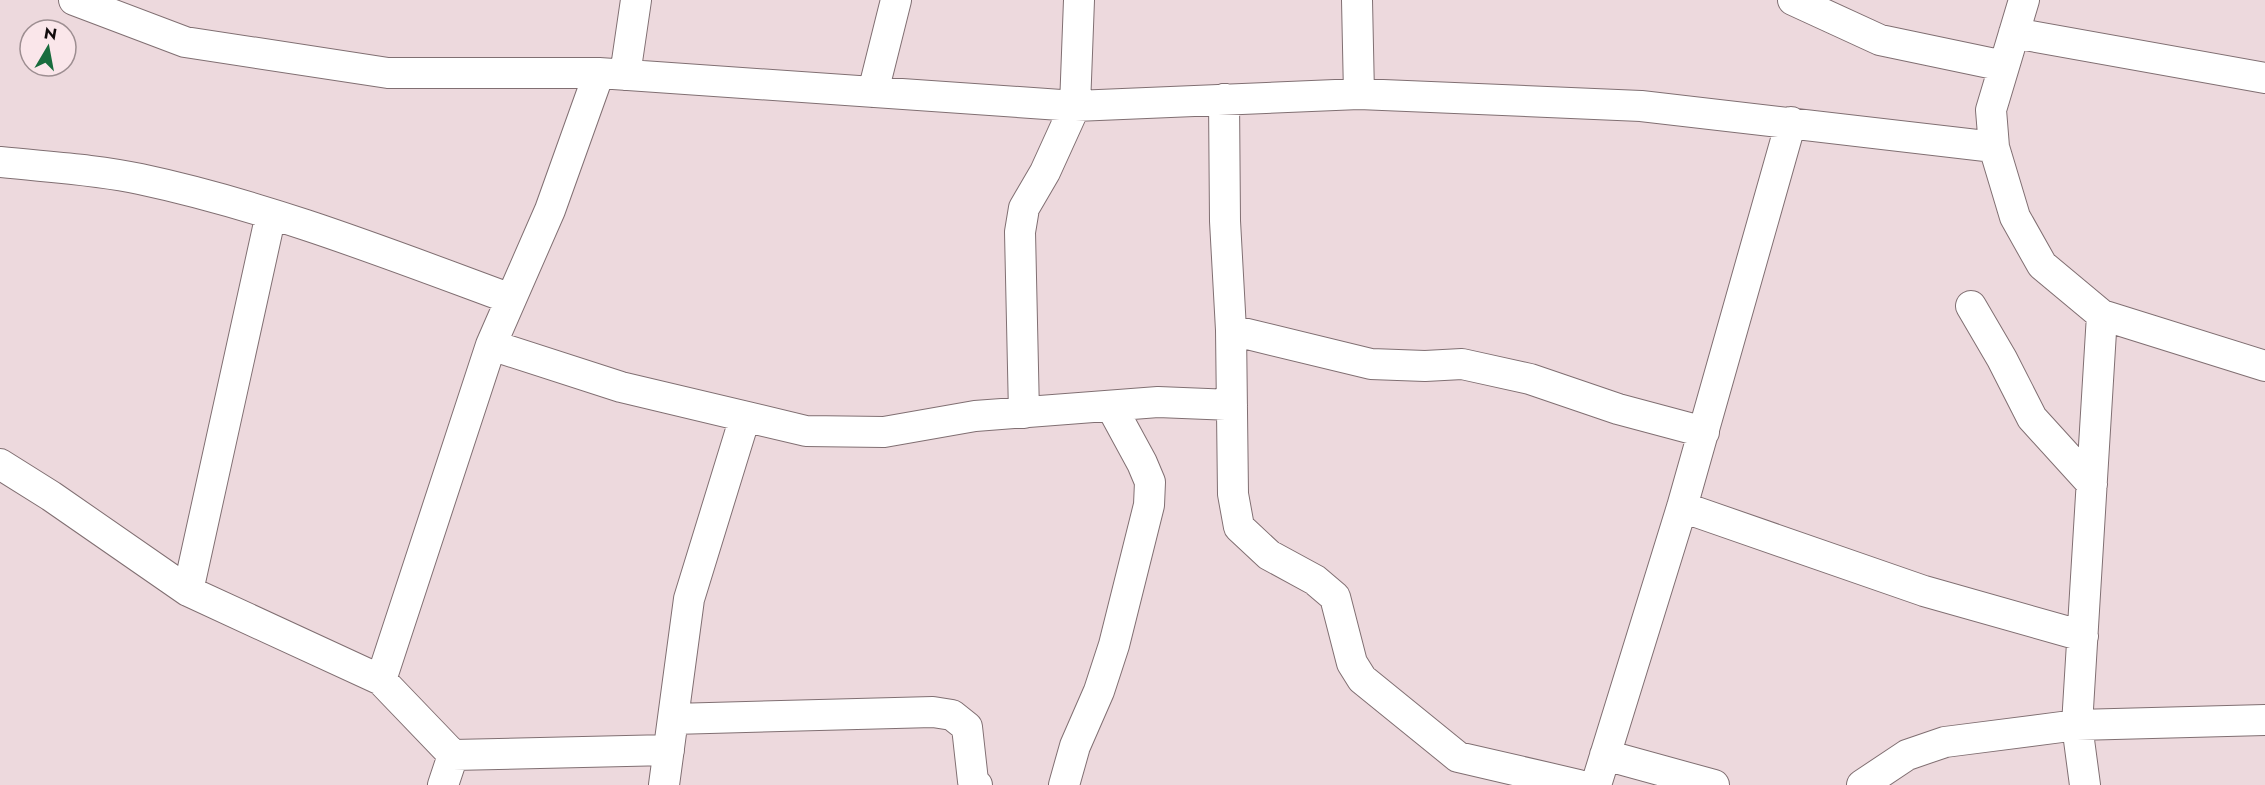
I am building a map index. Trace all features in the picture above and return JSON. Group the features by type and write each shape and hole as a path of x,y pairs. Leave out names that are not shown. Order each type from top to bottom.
{"street":[{"path":"74,0 186,42 388,73 612,74 1075,106 1359,94 1641,106 1994,147"},
{"path":"381,680 491,345 612,74 636,0"},
{"path":"873,92 896,0"},
{"path":"1024,412 1020,232 1024,208 1045,172 1075,106 1079,0"},
{"path":"1358,0 1359,94"},
{"path":"1793,0 1880,40 2004,66"},
{"path":"2024,0 1991,110 1994,147 2015,217 2042,265 2102,315 2265,366"},
{"path":"2014,33 2265,78"},
{"path":"1224,99 1233,494 1239,527 1269,555 1315,580 1335,597 1352,663 1362,679 1458,757 1579,785"},
{"path":"1596,785 1682,507 1791,122"},
{"path":"0,162 138,178 271,214 385,252 511,299"},
{"path":"188,591 271,214"},
{"path":"1971,306 2002,359 2032,418 2092,484"},
{"path":"2085,785 2077,725 2102,315"},
{"path":"1231,330 1371,364 1425,366 1462,364 1530,379 1618,409 1704,432"},
{"path":"491,345 621,387 806,431 884,432 975,416 1158,402 1232,405"},
{"path":"1064,785 1075,746 1099,691 1114,645 1149,505 1150,482 1143,463 1111,406"},
{"path":"664,785 689,599 745,417"},
{"path":"0,464 51,496 188,591 381,680 453,755 669,750"},
{"path":"1682,507 1924,591 2083,636"},
{"path":"673,719 933,712 952,715 967,727 973,781 977,785"},
{"path":"1862,785 1908,755 1945,742 2077,725 2265,720"},
{"path":"443,785 453,755"},
{"path":"1605,755 1714,785"}]}
